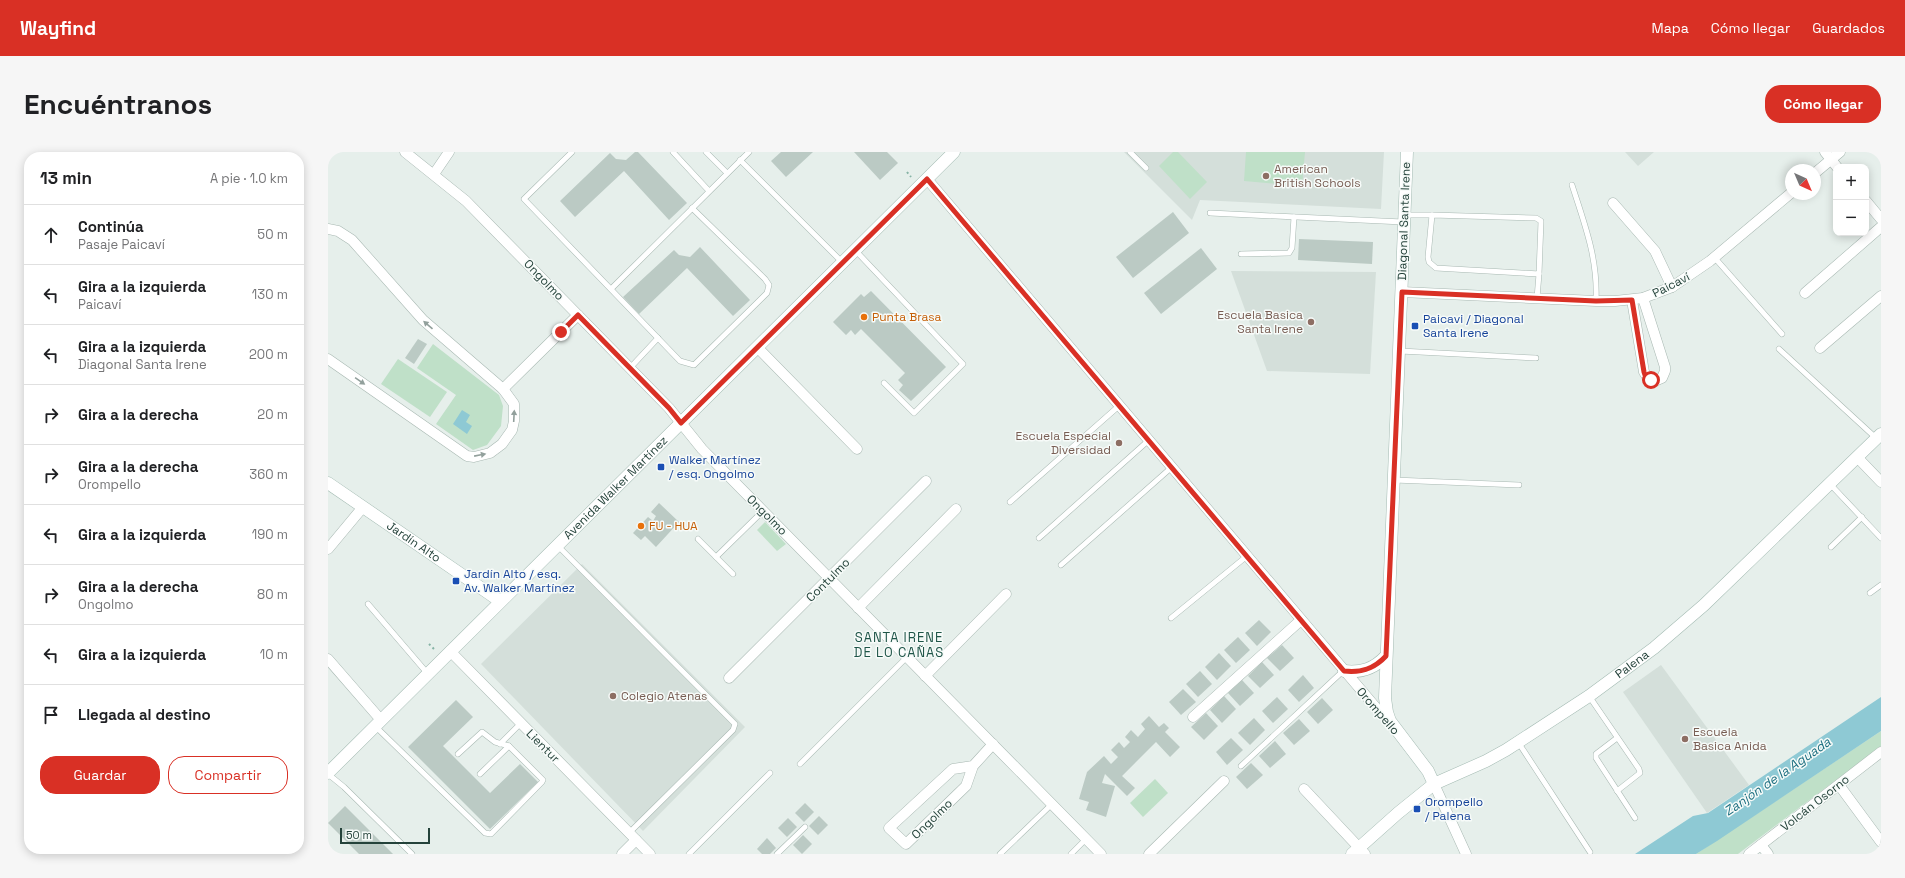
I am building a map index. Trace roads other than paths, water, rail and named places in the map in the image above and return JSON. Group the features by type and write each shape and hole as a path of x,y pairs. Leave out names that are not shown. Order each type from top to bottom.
{"street":[{"name":"Ongolmo","path":"405,152 466,201 669,408 698,445 762,511 1101,854"},
{"path":"434,174 449,152"},
{"name":"Avenida Walker Martínez","path":"328,773 954,152"},
{"name":"Diagonal Santa Irene","path":"1390,721 1385,698 1386,656 1407,152"},
{"path":"1821,167 1840,152"},
{"name":"Orompello","path":"927,179 1344,671 1378,710 1390,721 1428,771 1466,854"},
{"name":"Paicaví","path":"1402,292 1596,301 1632,300 1642,298 1672,287 1696,272 1785,198"},
{"path":"1613,203 1656,251 1672,287"},
{"path":"1869,205 1881,219"},
{"path":"1805,293 1881,227"},
{"path":"328,229 338,231 352,240 423,320 503,389 514,404 515,413 514,421 508,437 490,453 467,456 328,358"},
{"path":"1820,348 1881,296"},
{"path":"1632,300 1644,372 1648,378 1655,381 1662,378 1666,371 1642,298"},
{"path":"503,389 578,315"},
{"path":"757,347 857,449"},
{"name":"Palena","path":"1359,852 1434,784 1486,761 1518,742 1589,696 1654,648 1684,623 1879,437"},
{"path":"1857,457 1881,482"},
{"name":"Contulmo","path":"729,678 926,482"},
{"name":"Jardín Alto","path":"328,483 500,601"},
{"path":"328,550 363,507"},
{"path":"858,608 956,509"},
{"path":"925,676 1006,594"},
{"path":"1193,717 1301,620"},
{"name":"Lientur","path":"450,651 650,854"},
{"path":"1344,671 1359,672 1369,669 1386,656"},
{"path":"328,659 378,723"},
{"name":"Ongolmo","path":"973,766 953,769 890,828 906,844 966,786 973,766 993,744"},
{"name":"Volcán Osorno","path":"1749,854 1881,752"},
{"path":"1149,854 1224,781"},
{"path":"1838,785 1881,842"},
{"path":"1304,788 1359,852"},
{"path":"622,854 633,836"},
{"path":"1761,845 1768,854"}],"lane":[{"path":"572,152 524,199 680,361 694,365 767,293 769,285 765,279 692,208"},
{"path":"673,152 709,191"},
{"path":"706,152 727,173"},
{"path":"611,289 749,152"},
{"path":"1130,152 1146,168"},
{"path":"740,160 843,262"},
{"path":"1572,186 1594,256 1597,285 1596,301"},
{"path":"1210,213 1294,217 1405,218 1432,216 1536,218 1541,221 1537,298"},
{"path":"1432,216 1428,257 1429,262 1436,268 1539,274"},
{"path":"1241,254 1289,253 1292,248 1294,217"},
{"path":"855,250 963,364 914,413 884,383"},
{"path":"1714,257 1782,334"},
{"path":"630,368 658,338"},
{"path":"1779,349 1879,437"},
{"path":"1399,351 1536,358"},
{"path":"1010,502 1120,405"},
{"path":"1039,538 1149,440"},
{"path":"1061,565 1172,467"},
{"path":"1394,480 1519,485"},
{"path":"1830,484 1881,538"},
{"path":"716,557 762,511"},
{"path":"1831,547 1862,517"},
{"path":"698,539 733,574"},
{"path":"557,545 735,724 733,730 633,836"},
{"path":"1171,618 1247,556"},
{"path":"1870,594 1881,585"},
{"path":"368,604 428,674"},
{"path":"800,764 907,657"},
{"path":"1241,766 1344,671"},
{"path":"1589,696 1639,769 1640,773 1617,791"},
{"path":"378,723 485,833 491,834 543,780 509,746 500,744 482,732 458,754"},
{"path":"500,744 521,723"},
{"path":"1617,738 1596,754 1596,758 1635,818"},
{"path":"1518,742 1590,852"},
{"path":"480,774 509,746"},
{"path":"328,773 412,854"},
{"path":"689,854 770,773"},
{"path":"1000,854 1052,804"},
{"path":"777,854 805,827"},
{"path":"1071,854 1086,839"}],"water":[{"path":"462,410 470,415 466,422 472,426 467,434 453,424"},
{"name":"Zanjón de la Aguada","path":"1881,697 1881,731 1717,841 1696,854 1635,854 1693,816 1708,813"}],"place":[{"name":"American British Schools","path":"1266,176"},
{"name":"Punta Brasa","path":"864,317"},
{"name":"Escuela Basica Santa Irene","path":"1311,322"},
{"name":"Paicavi / Diagonal Santa Irene","path":"1415,326"},
{"name":"Escuela Especial Diversidad","path":"1119,443"},
{"name":"Walker Martínez / esq. Ongolmo","path":"661,467"},
{"name":"FU - HUA","path":"641,526"},
{"name":"Jardín Alto / esq. Av. Walker Martínez","path":"456,581"},
{"name":"Colegio Atenas","path":"613,696"},
{"name":"Escuela Basica Anida","path":"1685,739"},
{"name":"Orompello / Palena","path":"1417,809"}],"district":[{"name":"SANTA IRENE DE LO CAÑAS","path":"899,644"}]}
